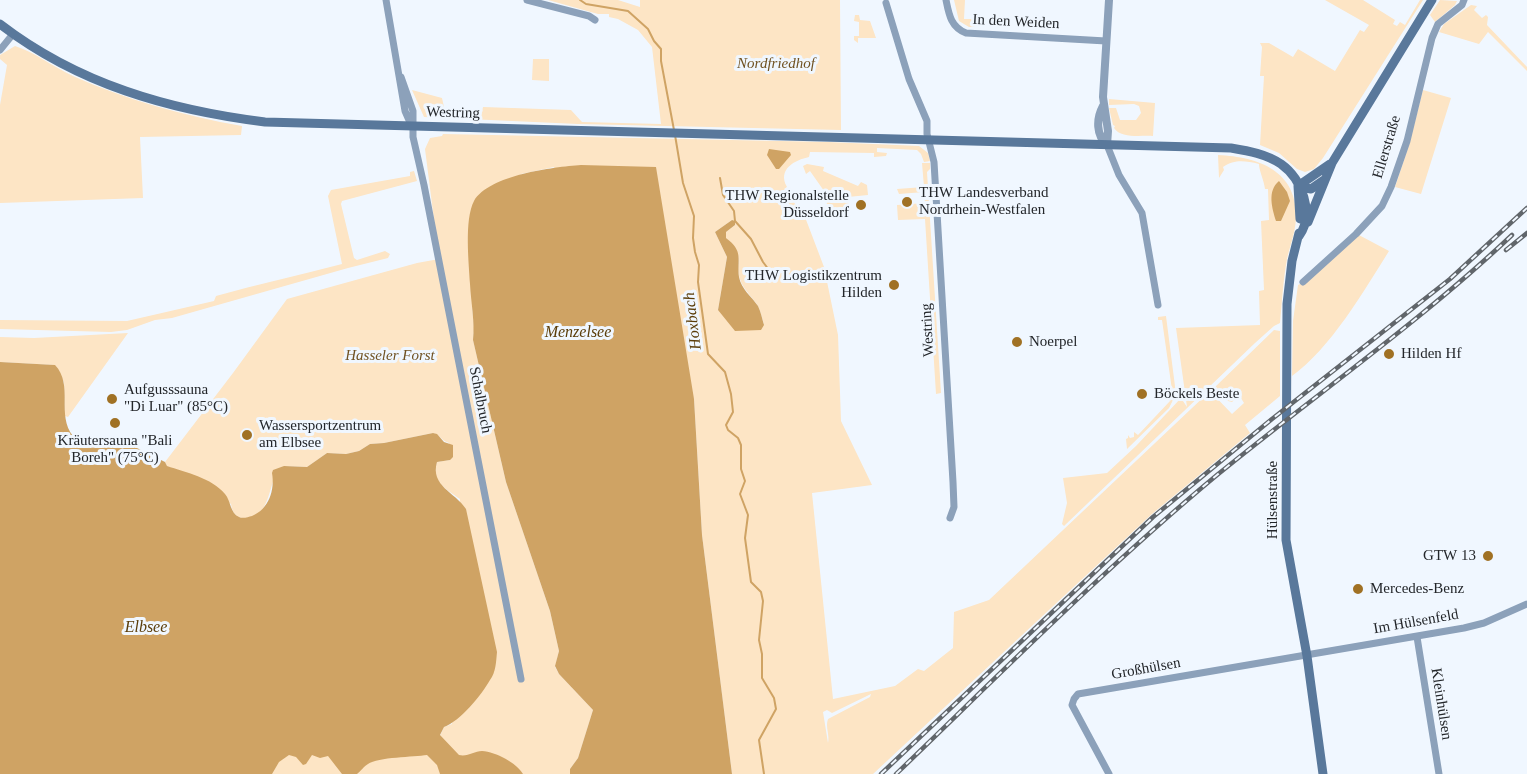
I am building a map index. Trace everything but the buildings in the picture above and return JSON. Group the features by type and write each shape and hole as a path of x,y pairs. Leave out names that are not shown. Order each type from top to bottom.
{"main road":[{"path":"1301,234 1311,217 1332,163 1432,0"},
{"name":"Westring","path":"0,24 61,64 125,92 182,109 265,122 1231,148 1261,153 1281,165 1298,186"},
{"path":"1298,186 1332,163"},
{"path":"1298,186 1311,189 1324,180"},
{"path":"1298,186 1301,234"},
{"name":"Hülsenstraße","path":"1301,234 1289,281 1286,540 1307,656 1323,774"}],"street":[{"name":"Schalbruch","path":"386,0 405,111 412,127 521,679"},
{"path":"527,0 589,16 595,20"},
{"name":"In den Weiden","path":"946,0 951,21 966,33 1106,41"},
{"path":"1109,0 1103,106 1099,113 1098,131 1100,139 1107,144 1119,175 1142,213 1158,305"},
{"name":"Ellerstraße","path":"1303,282 1356,234 1382,206 1391,188 1407,141 1432,38 1438,24 1462,5 1464,0"},
{"name":"Westring","path":"886,3 909,80 926,115 928,140 934,162 953,482 954,507 950,518"},
{"path":"0,50 14,34"},
{"name":"Im Hülsenfeld","path":"1307,656 1339,648 1417,637 1484,622 1527,604"},
{"name":"Kleinhülsen","path":"1417,637 1440,774"},
{"name":"Großhülsen","path":"1109,774 1072,705 1078,694 1307,656"}],"green space":[{"name":"Nordfriedhof","path":"548,0 618,0 640,7 640,0 840,0 841,130 578,124 424,117 412,90 442,98 446,116 481,117 483,107 571,110 582,122 661,124 652,47 638,30 618,19 609,17 609,14 598,14"},
{"path":"954,0 965,0 964,19 979,19 978,27 969,27 959,21"},
{"path":"1325,0 1363,0 1395,20 1393,24 1397,26 1400,22 1405,25 1420,0 1423,0 1323,158 1314,169 1305,172 1297,169 1279,153 1260,145 1264,76 1260,76 1262,47 1260,43 1269,43 1293,57 1298,49 1335,71 1360,30 1364,32 1369,25"},
{"path":"1440,0 1457,1 1435,22 1430,15"},
{"path":"1471,5 1477,6 1474,10 1482,18 1486,15 1488,17 1487,25 1527,67 1527,71 1488,32 1479,44 1439,32 1444,24"},
{"path":"855,15 859,15 860,20 870,21 876,38 858,38 858,43 854,40 854,36 859,36 859,22 854,21"},
{"path":"15,46 73,76 114,93 177,112 242,126 241,135 140,137 143,198 0,203 0,105 7,65 0,59 0,55"},
{"path":"533,59 549,59 549,81 532,80"},
{"path":"1423,90 1451,98 1421,194 1395,187 1409,145"},
{"path":"1109,99 1155,103 1153,136 1132,136 1117,131 1114,128 1109,108 1116,108 1120,120 1136,120 1141,113 1139,106 1134,104 1109,105"},
{"name":"Hasseler Forst","path":"443,134 828,142 919,146 928,153 930,161 924,162 917,150 877,148 877,152 887,153 886,156 874,157 874,153 810,152 809,157 789,166 784,175 787,187 784,189 805,217 824,267 838,335 841,421 872,485 812,493 833,699 895,686 918,669 924,671 953,648 954,612 989,600 1210,391 1232,414 1244,403 1239,395 1232,402 1228,401 1215,387 1274,330 1280,331 1280,396 1245,425 1250,433 1152,514 873,774 732,774 702,535 694,399 554,167 521,174 472,306 473,340 506,482 550,611 559,651 555,667 593,710 578,758 570,769 570,774 245,774 272,738 440,736 444,727 452,724 460,499 441,484 436,475 437,462 450,460 449,443 433,433 370,444 359,451 346,454 327,453 307,467 284,466 274,480 261,512 250,518 237,516 231,504 167,466 165,462 287,299 439,259 425,149 430,138","holes":["732,220 735,225 726,232 726,238 738,257 741,282 758,306 764,324 718,310 727,257 715,232","871,694 870,697 828,719 828,743 823,712 827,710 832,713"]},
{"path":"1218,155 1261,163 1283,178 1290,189 1295,203 1296,219 1287,259 1280,323 1255,343 1064,526 1062,524 1067,503 1063,478 1107,473 1181,398 1187,407 1176,328 1260,325 1259,291 1264,290 1261,221 1269,220 1268,189 1265,189 1259,164 1232,163 1223,167 1224,170 1219,178"},
{"path":"922,163 930,163 930,169 927,172 941,393 936,394 925,219 898,220 897,205 925,203 924,192 899,194 897,189 924,187"},
{"path":"807,164 824,167 823,171 858,186 861,182 867,185 868,195 848,197 849,218 837,218 825,201 829,198 810,171 806,174 803,166"},
{"path":"414,171 417,181 342,201 341,204 354,258 357,260 385,251 390,254 388,258 172,318 155,320 127,330 111,332 0,329 0,320 127,321 214,301 216,296 342,264 328,196 331,190 410,176 410,172"},
{"path":"1357,234 1389,251 1333,335 1306,365 1292,376 1293,321 1298,285"},
{"path":"1166,316 1176,394 1169,408 1127,449 1128,435 1130,438 1134,437 1134,432 1138,435 1170,401 1168,399 1173,397 1162,320 1158,320 1158,317"},
{"path":"128,333 68,417 65,416 64,382 54,365 0,362 0,337 34,338"}],"water":[{"path":"769,149 790,152 791,155 779,169 776,169 767,155"},
{"name":"Menzelsee","path":"581,165 656,167 694,399 702,535 732,774 570,774 570,769 578,758 593,710 559,674 555,666 559,651 550,611 506,482 473,340 468,230 474,201 493,185 523,174"},
{"path":"1279,181 1290,201 1281,221 1276,221 1272,195"},
{"path":"732,220 735,221 735,225 726,232 726,238 737,252 740,281 759,308 764,325 761,330 735,331 718,310 727,257 715,232"},
{"name":"Elbsee","path":"0,362 55,365 61,373 65,391 66,419 73,436 123,441 165,462 167,466 206,480 220,488 234,513 241,518 252,516 263,509 270,498 273,470 284,466 307,467 327,453 346,454 359,451 370,444 433,433 444,442 453,445 453,457 450,460 437,462 437,477 440,483 466,509 497,652 495,670 486,686 463,714 444,727 440,735 459,755 482,751 493,753 511,762 523,774 440,774 437,765 427,755 380,760 367,765 357,774 342,774 328,756 320,758 312,755 303,765 296,757 289,755 279,762 272,774 0,774"}],"waterway":[{"name":"Hoxbach","path":"580,0 586,4 628,11 648,29 661,49 661,61 674,130"},
{"name":"Hoxbach","path":"675,135 683,183 694,216 693,238 699,265 698,282 708,354 725,372 733,412 726,425 741,445 741,469 745,481 740,494 748,515 745,538 751,582 761,592 763,601 759,640 762,654 762,678 774,698 776,709 759,740 764,774"},
{"path":"720,178 723,195 734,211 735,221 751,239 772,274"}],"railway":[{"path":"881,774 1153,517 1272,419 1450,279 1527,208"},
{"path":"1506,250 1527,233"},
{"path":"896,774 1054,622 1175,510 1441,298 1512,235"}],"place":[{"name":"THW Landesverband Nordrhein-Westfalen","path":"907,202"},
{"name":"THW Regionalstelle Düsseldorf","path":"861,205"},
{"name":"THW Logistikzentrum Hilden","path":"894,285"},
{"name":"Noerpel","path":"1017,342"},
{"name":"Hilden Hf","path":"1389,354"},
{"name":"Böckels Beste","path":"1142,394"},
{"name":"Aufgusssauna \"Di Luar\" (85°C)","path":"112,399"},
{"name":"Kräutersauna \"Bali Boreh\" (75°C)","path":"115,423"},
{"name":"Wassersportzentrum am Elbsee","path":"247,435"},
{"name":"GTW 13","path":"1488,556"},
{"name":"Mercedes-Benz","path":"1358,589"}]}
